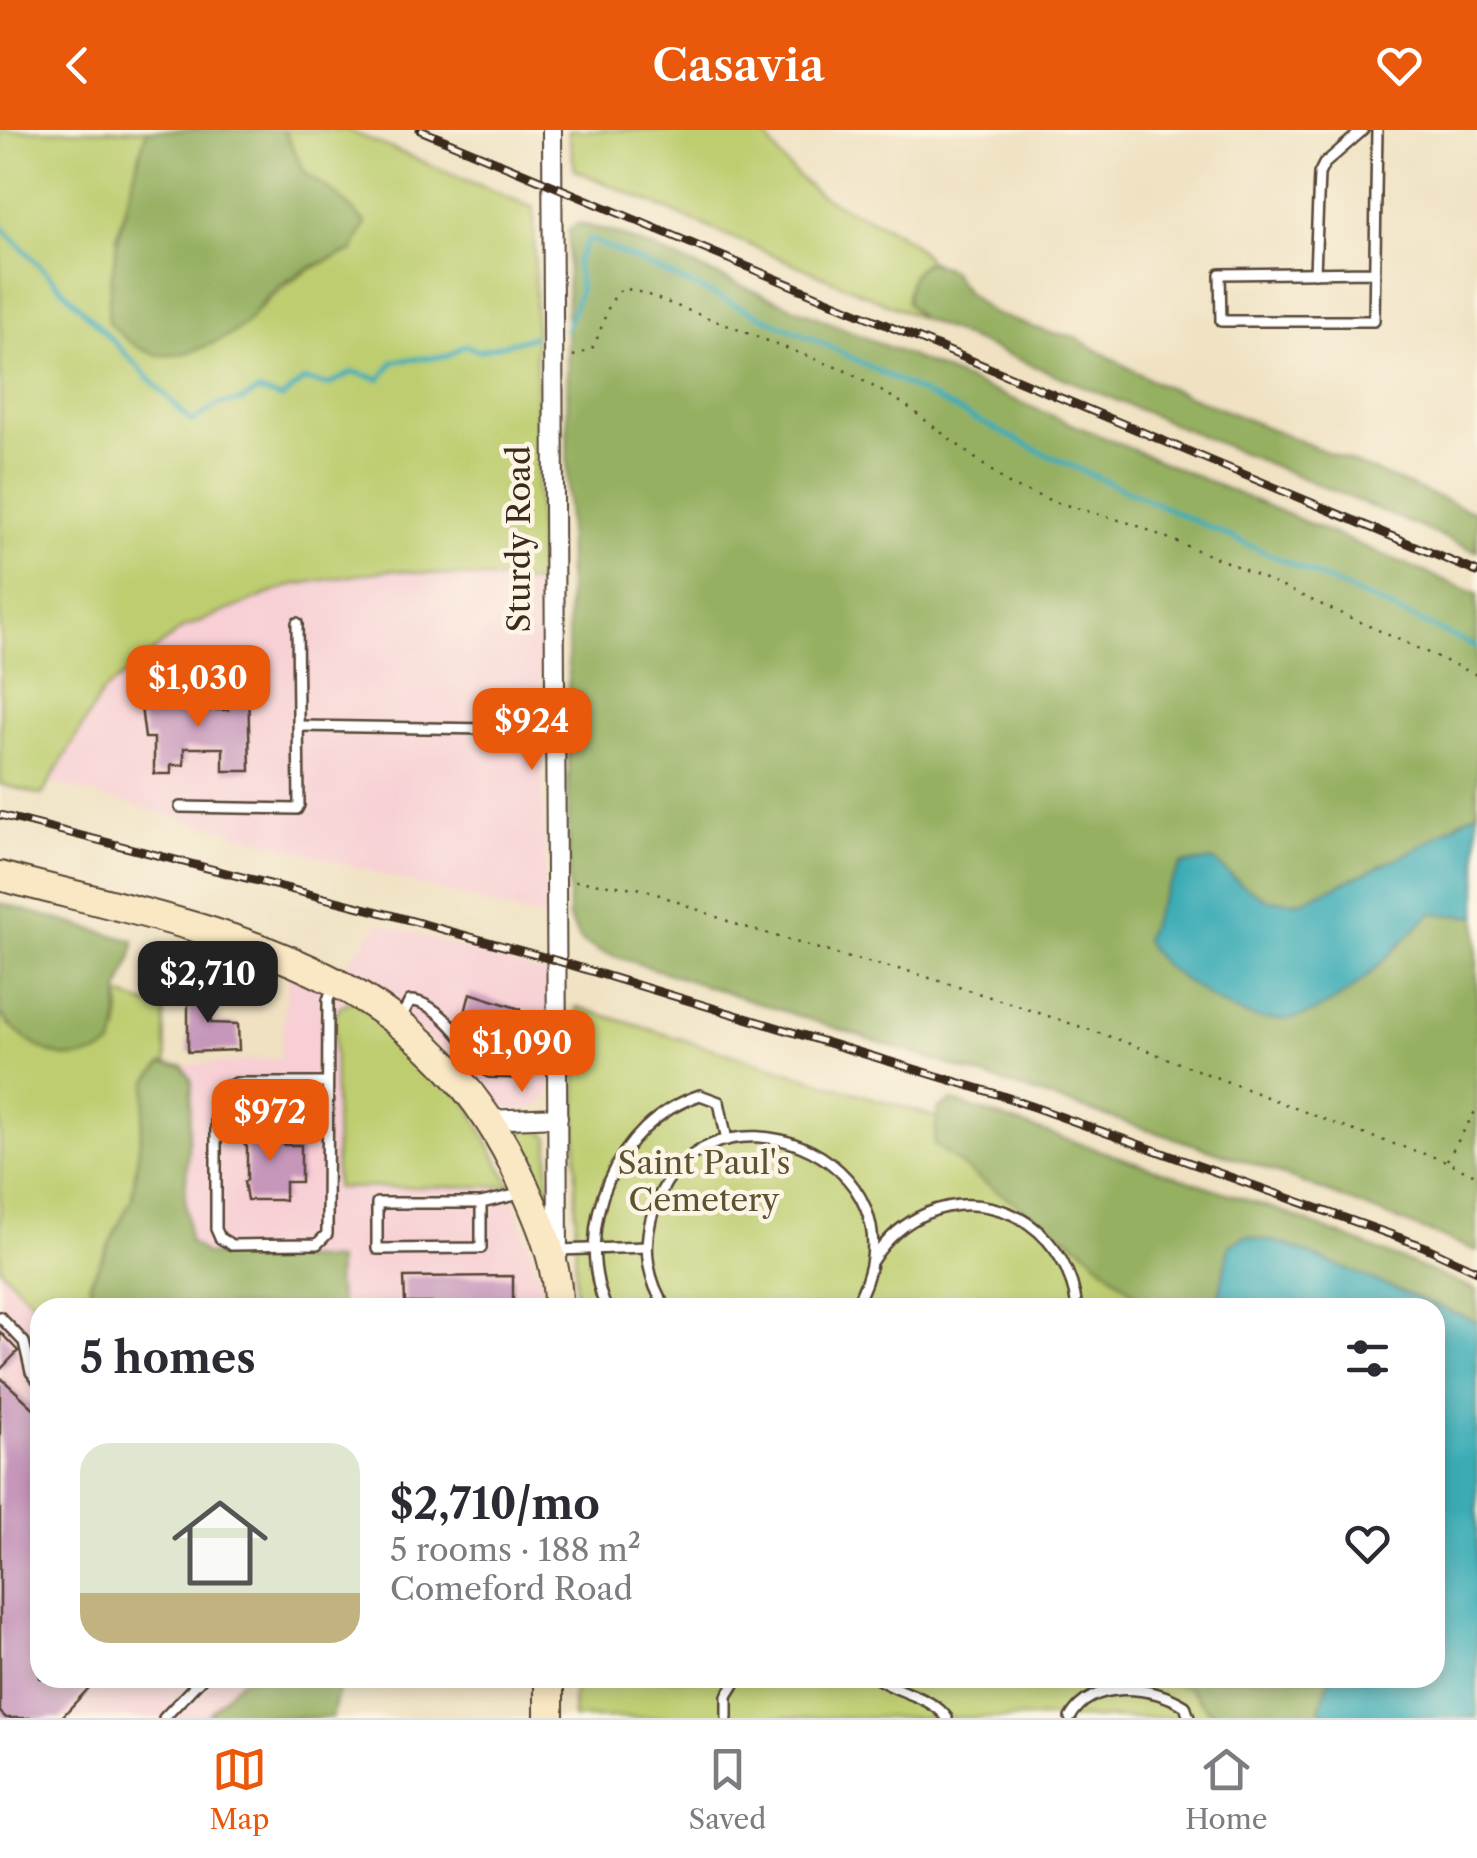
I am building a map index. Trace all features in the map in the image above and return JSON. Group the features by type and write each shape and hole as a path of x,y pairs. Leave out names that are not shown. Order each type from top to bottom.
{"street":[{"name":"Sturdy Road","path":"552,130 558,1298"},
{"path":"0,876 175,922 292,959 336,981 399,1022 431,1049 488,1120 527,1192 547,1245 558,1298"},
{"path":"488,1120 558,1117"},
{"path":"548,1718 550,1688"}],"lane":[{"path":"1315,272 1319,174 1324,164 1363,130"},
{"path":"1374,272 1220,274 1221,321 1374,321 1376,130"},
{"path":"180,807 300,805 296,622"},
{"path":"299,726 554,730"},
{"path":"326,1082 236,1083 216,1092 216,1229 227,1243 317,1244 327,1234 328,1000 336,981"},
{"path":"399,1022 410,1001 418,1001 436,1010 489,1072 527,1073"},
{"path":"603,1298 594,1248 600,1205 617,1163 635,1138 660,1115 700,1095 718,1102 727,1140"},
{"path":"661,1298 652,1280 647,1247 654,1210 675,1173 693,1157 727,1140 768,1136 790,1140 834,1164 857,1192 872,1242 859,1298"},
{"path":"482,1203 481,1248 377,1248 377,1203 482,1203 527,1192"},
{"path":"870,1262 884,1242 916,1217 956,1205 998,1209 1027,1222 1052,1245 1070,1275 1075,1298"},
{"path":"558,1250 647,1247"},
{"path":"0,1317 24,1342 30,1364"},
{"path":"164,1718 192,1688"},
{"path":"728,1718 727,1696 732,1688"},
{"path":"893,1688 938,1707 948,1718"},
{"path":"1070,1718 1084,1700 1111,1690 1166,1696 1185,1706 1189,1718"}],"path":[{"path":"551,355 576,356 591,350 600,336 612,296 623,288 643,294 846,371 904,404 1010,485 1132,524 1234,565 1477,675"},
{"path":"558,879 644,889 735,924 911,972 1117,1039 1477,1176"},
{"path":"1446,1161 1477,1108"}],"shaded area":[{"path":"391,570 539,583 546,920 49,782 102,693 183,628 292,585"},
{"path":"380,923 549,975 550,1092 541,1104 515,1110 493,1105 445,1051 341,970"},
{"path":"289,969 364,1011 499,1158 545,1298 340,1298 336,1260 205,1254 189,1240 185,1197 192,1082 183,1066 280,1058"},
{"path":"0,1268 30,1300 30,1688 234,1688 205,1718 0,1718"}],"green space":[{"path":"0,130 147,130 116,239 243,326 293,280 353,250 366,223 305,173 284,130 347,130 534,208 539,583 391,570 292,585 183,628 102,693 42,795 0,784"},
{"path":"147,130 284,130 305,173 366,223 353,251 289,280 270,294 241,327 211,344 168,355 155,354 132,343 108,322 109,297 121,225"},
{"path":"568,130 763,130 780,157 813,189 893,230 929,261 914,273 908,289 907,303 920,318 575,170"},
{"path":"577,223 616,233 1477,594 1477,811 1413,851 1301,902 1268,900 1213,861 1181,864 1361,981 1431,913 1477,917 1477,1251 1260,1166 599,951 581,941 569,919 567,303 569,230"},
{"path":"929,261 951,270 965,291 991,313 1072,336 1152,381 1477,513 1477,551 920,318 907,303 908,289 914,273"},
{"path":"0,903 134,941 120,989 112,1046 81,1057 51,1053 23,1037 0,1013"},
{"path":"119,995 164,1010 167,1064 162,1064 148,1081 132,1198 90,1282 91,1298 30,1300 0,1268 0,1013 10,1026 118,1031"},
{"path":"356,1001 466,1100 511,1186 336,1188 334,1021 341,1006"},
{"name":"Saint Paul's Cemetery","path":"577,1007 1169,1189 1198,1298 575,1298"},
{"path":"162,1064 183,1066 192,1082 185,1197 189,1241 205,1254 337,1260 340,1298 91,1298 90,1283 132,1198 148,1081"},
{"path":"952,1101 1283,1212 1477,1290 1477,1322 1445,1309 1445,1298 1418,1298 1284,1244 1245,1236 1229,1246 1219,1298 1138,1298 1082,1247 979,1179 934,1144 938,1109"},
{"path":"533,1128 549,1138 548,1202 544,1205 511,1138 511,1131"},
{"path":"234,1688 339,1688 332,1718 205,1718"},
{"path":"574,1688 1327,1688 1320,1709 1323,1718 573,1718"},
{"path":"1190,1688 1327,1688 1320,1709 1333,1718 1223,1718 1208,1710"}],"water":[{"path":"1477,811 1477,917 1431,913 1354,987 1327,1006 1299,1017 1268,1019 1235,1011 1168,968 1145,939 1162,897 1181,865 1213,860 1268,900 1301,902 1413,851"},
{"path":"1245,1236 1284,1244 1418,1298 1219,1298 1229,1246"},
{"path":"1445,1309 1477,1322 1477,1718 1333,1718 1320,1710 1327,1688 1445,1688"}],"building":[{"path":"164,683 179,683 179,710 228,710 228,685 248,685 250,771 223,771 223,748 184,748 184,765 171,765 171,774 154,774 154,738 145,738 141,707 156,707 156,692 164,692"},
{"path":"188,988 211,988 211,1023 238,1024 239,1050 188,1052"},
{"path":"470,993 520,1009 521,1062 491,1062 488,1036 462,1025"},
{"path":"284,1128 284,1145 301,1145 301,1182 285,1182 285,1200 247,1200 247,1129"},
{"path":"513,1276 513,1298 405,1298 404,1277"},
{"path":"0,1332 18,1351 0,1370"},
{"path":"0,1377 30,1405 30,1688 89,1688 61,1718 6,1718 0,1712"}],"waterway":[{"path":"0,225 192,422 219,404 242,401 257,391 282,398 304,380 328,385 353,372 380,379 394,361 448,356 465,345 479,351 532,337"},
{"path":"566,329 580,290 576,262 589,239 828,346 1043,453 1477,647"}],"railway":[{"path":"420,130 1477,572"},
{"path":"0,815 558,961 1003,1096 1423,1246 1477,1271"}]}
